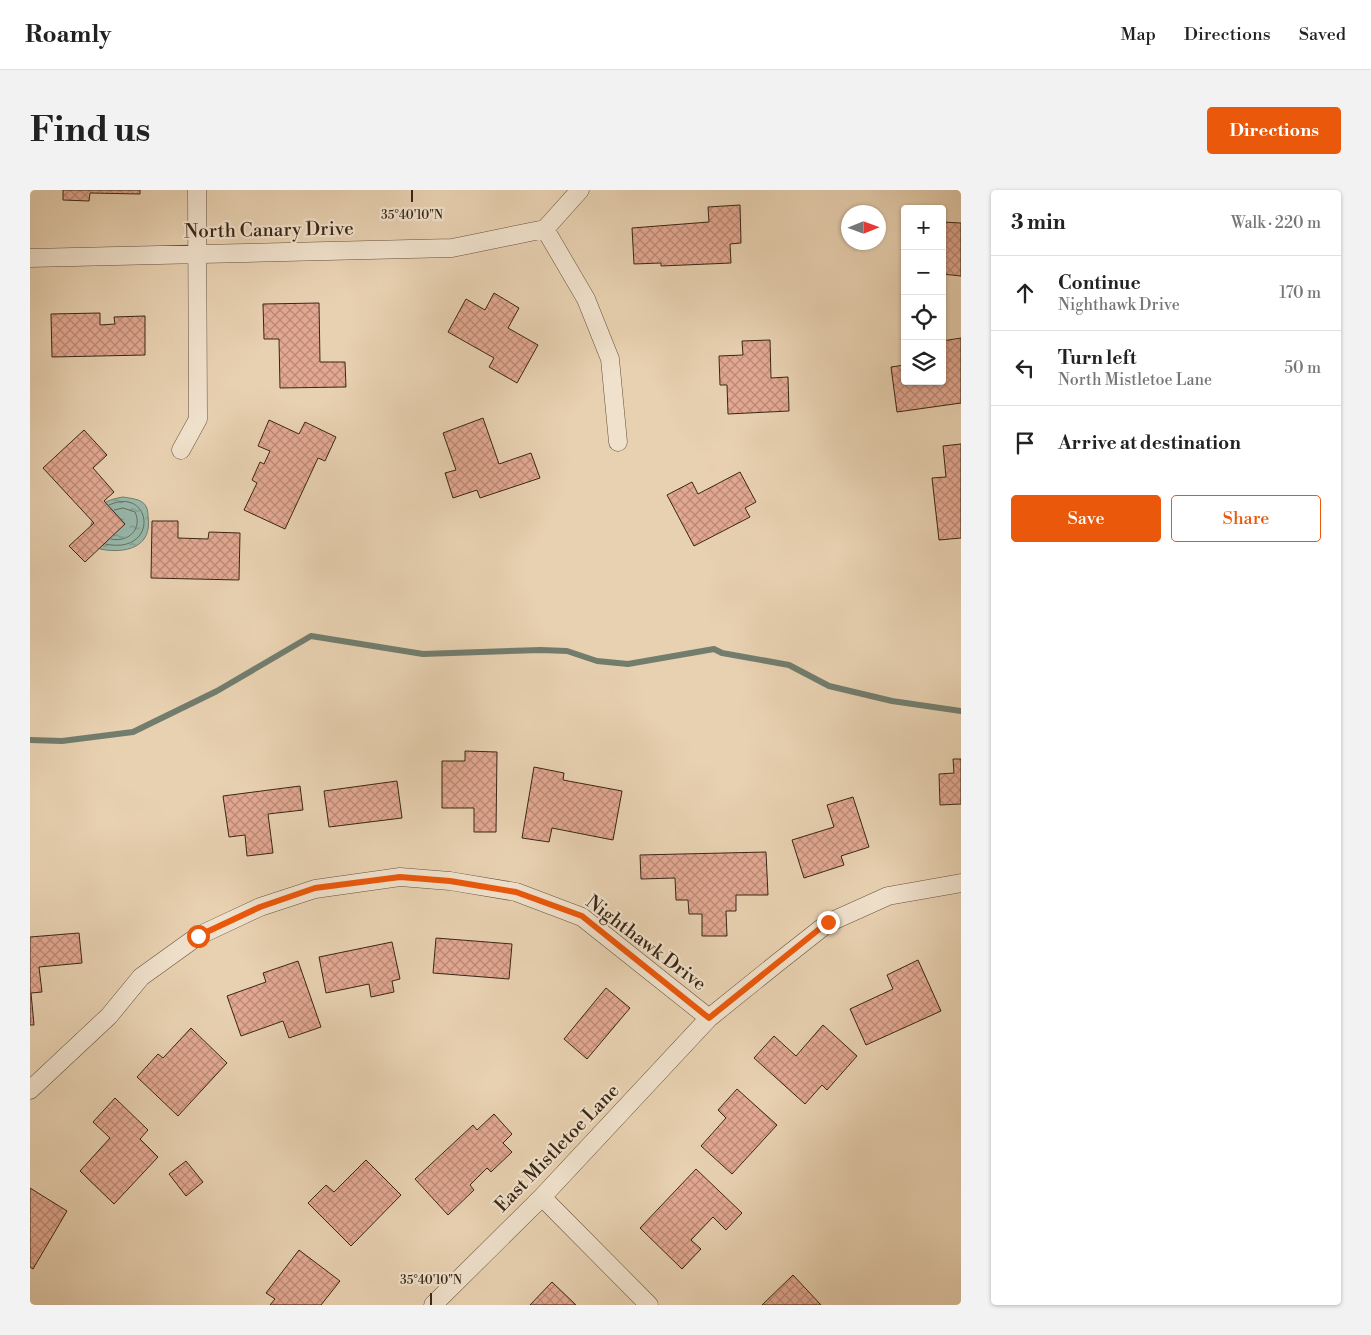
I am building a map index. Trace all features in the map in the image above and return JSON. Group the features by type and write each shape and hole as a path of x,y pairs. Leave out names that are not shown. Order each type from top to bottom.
{"street":[{"path":"181,450 198,419 197,190"},
{"path":"580,190 544,229 586,299 610,359 618,442"},
{"name":"North Canary Drive","path":"30,258 196,252 452,248 544,229"},
{"name":"Nighthawk Drive","path":"30,1090 109,1016 141,977 198,936 260,907 315,888 400,877 450,881 516,892 582,916 709,1018"},
{"name":"East Mistletoe Lane","path":"433,1305 542,1197 709,1018 828,922 888,896 961,883"},
{"path":"542,1197 649,1305"}],"water":[{"path":"123,497 138,500 146,506 148,527 146,535 142,542 127,549 100,549 90,529 94,515 104,503"}],"building":[{"path":"63,190 140,190 140,194 90,193 89,201 63,200"},
{"path":"740,205 741,243 730,244 731,263 661,266 661,263 634,264 632,228 709,222 708,207"},
{"path":"946,222 961,223 961,276 946,274"},
{"path":"494,293 519,308 508,328 538,345 517,383 489,367 494,358 448,332 466,299 485,310"},
{"path":"319,303 320,362 345,362 346,387 280,388 279,339 264,339 263,304"},
{"path":"100,313 100,325 115,324 114,317 145,316 145,355 52,357 51,314"},
{"path":"961,338 961,403 897,412 891,367 901,366 901,385 946,385 946,340"},
{"path":"770,340 771,378 788,377 789,411 728,414 727,385 720,385 719,356 743,355 742,341"},
{"path":"483,418 499,464 531,453 540,478 480,498 477,490 453,498 445,473 456,470 443,433"},
{"path":"269,420 299,434 305,422 336,437 325,461 318,458 285,529 244,510 257,483 252,480 260,462 264,464 270,451 258,446"},
{"path":"84,430 107,455 93,468 114,492 104,501 125,524 85,562 69,546 94,523 43,468"},
{"path":"961,444 961,538 939,540 932,478 946,477 943,446"},
{"path":"740,472 756,502 745,508 750,517 694,546 667,495 692,482 698,494"},
{"path":"152,521 178,521 178,538 208,539 209,532 240,533 239,580 151,578"},
{"path":"465,751 497,752 496,832 474,832 474,808 442,808 442,761 465,761"},
{"path":"953,759 961,759 961,804 940,805 939,774 954,773"},
{"path":"534,767 564,773 563,780 622,791 613,840 552,828 549,842 522,838"},
{"path":"397,781 402,818 329,827 324,791"},
{"path":"300,786 303,810 268,814 273,853 247,856 245,835 229,837 223,796"},
{"path":"853,797 869,847 841,856 844,865 804,878 792,840 834,827 827,805"},
{"path":"766,852 768,895 736,895 736,911 726,911 727,936 702,936 702,914 689,914 688,900 676,900 675,878 641,879 640,855"},
{"path":"79,933 82,963 39,967 42,992 31,993 34,1025 30,1025 30,937"},
{"path":"436,938 512,944 509,979 433,973"},
{"path":"392,942 400,979 392,981 394,992 371,997 369,984 326,993 319,957"},
{"path":"918,960 941,1011 866,1045 850,1009 893,989 887,975"},
{"path":"298,961 321,1027 289,1038 283,1021 241,1036 227,996 266,982 263,973"},
{"path":"606,988 630,1008 587,1059 564,1039"},
{"path":"823,1025 857,1056 827,1090 822,1085 805,1104 754,1058 774,1036 796,1056"},
{"path":"191,1028 227,1063 178,1116 137,1077 158,1054 163,1058"},
{"path":"737,1089 777,1125 732,1174 701,1146 726,1118 718,1110"},
{"path":"115,1098 148,1130 140,1139 158,1157 114,1204 80,1171 110,1138 93,1122"},
{"path":"494,1114 512,1134 503,1143 512,1152 491,1172 487,1168 470,1185 474,1190 448,1215 415,1179 473,1125 477,1130"},
{"path":"366,1160 401,1195 351,1246 308,1203 326,1185 334,1192"},
{"path":"186,1161 203,1182 186,1196 169,1174"},
{"path":"696,1169 742,1213 726,1230 713,1217 691,1240 701,1249 682,1269 640,1228"},
{"path":"30,1188 67,1211 33,1269 30,1267"},
{"path":"299,1250 340,1281 321,1305 270,1305 275,1299 266,1293"},
{"path":"793,1275 821,1305 762,1305"},
{"path":"552,1282 576,1305 530,1305"}],"waterway":[{"path":"30,740 62,741 133,732 217,691 311,636 423,654 541,650 567,651 597,661 628,664 714,649 722,653 789,665 829,686 892,701 961,711"}],"route":[{"path":"198,936 260,907 315,888 400,877 450,881 516,892 582,916 709,1018 828,922"}]}
